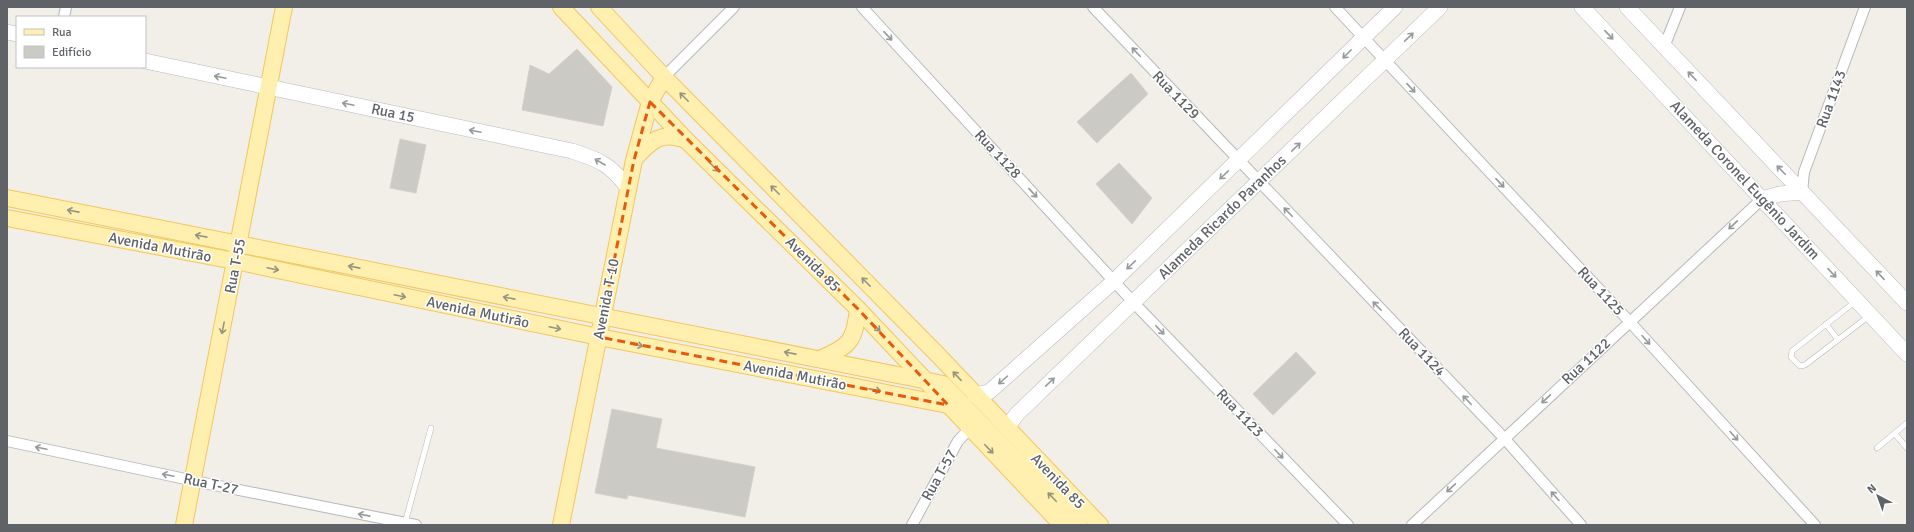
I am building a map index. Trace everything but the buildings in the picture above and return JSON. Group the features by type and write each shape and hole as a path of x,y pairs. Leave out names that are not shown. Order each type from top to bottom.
{"main road":[{"name":"Rua T-55","path":"184,525 284,7"},
{"name":"Avenida 85","path":"561,7 686,140 858,308 1062,525"},
{"name":"Avenida 85","path":"599,7 664,77 1100,525"},
{"name":"Alameda Ricardo Paranhos","path":"975,395 989,392 1114,281 1394,7"},
{"name":"Alameda Ricardo Paranhos","path":"1008,430 1011,422 1017,414 1260,182 1440,7"},
{"name":"Alameda Coronel Eugênio Jardim","path":"1582,7 1907,354"},
{"path":"1627,7 1664,48 1907,303"},
{"name":"Rua 15","path":"146,61 572,151 598,160 616,173 628,188"},
{"name":"Avenida T-10","path":"561,525 634,160 650,102 664,77"},
{"path":"634,160 650,142 658,138 676,136 686,140"},
{"path":"1762,199 1780,194 1802,192"},
{"name":"Avenida Mutirão","path":"7,198 925,379 943,384 1079,525"},
{"name":"Avenida Mutirão","path":"7,218 235,261 599,337 948,405"},
{"path":"820,359 845,348 852,338 856,327 858,308"}],"street":[{"path":"664,77 734,7"},
{"name":"Rua 1128","path":"862,7 1133,302"},
{"name":"Rua 1129","path":"1093,7 1260,182"},
{"name":"Rua 1125","path":"1335,7 1629,321 1815,525"},
{"path":"1664,48 1680,7"},
{"name":"Rua 1143","path":"1802,192 1804,172 1865,7"},
{"name":"Rua 1124","path":"1260,182 1504,438 1581,525"},
{"name":"Rua 1122","path":"1412,525 1629,321 1762,199"},
{"name":"Rua 1123","path":"1133,302 1348,525"},
{"name":"Rua T-57","path":"912,525 958,441 970,428"},
{"name":"Rua T-27","path":"7,441 193,481 416,525"}],"lane":[{"path":"1857,300 1792,351 1791,357 1800,366 1805,365 1871,315"},
{"path":"1826,324 1838,340"},
{"path":"1878,448 1907,423"},
{"path":"405,523 431,428"},
{"path":"1895,434 1907,448"}],"highlighted area":[{"path":"650,102 858,309 948,405 599,337 634,160"}]}
